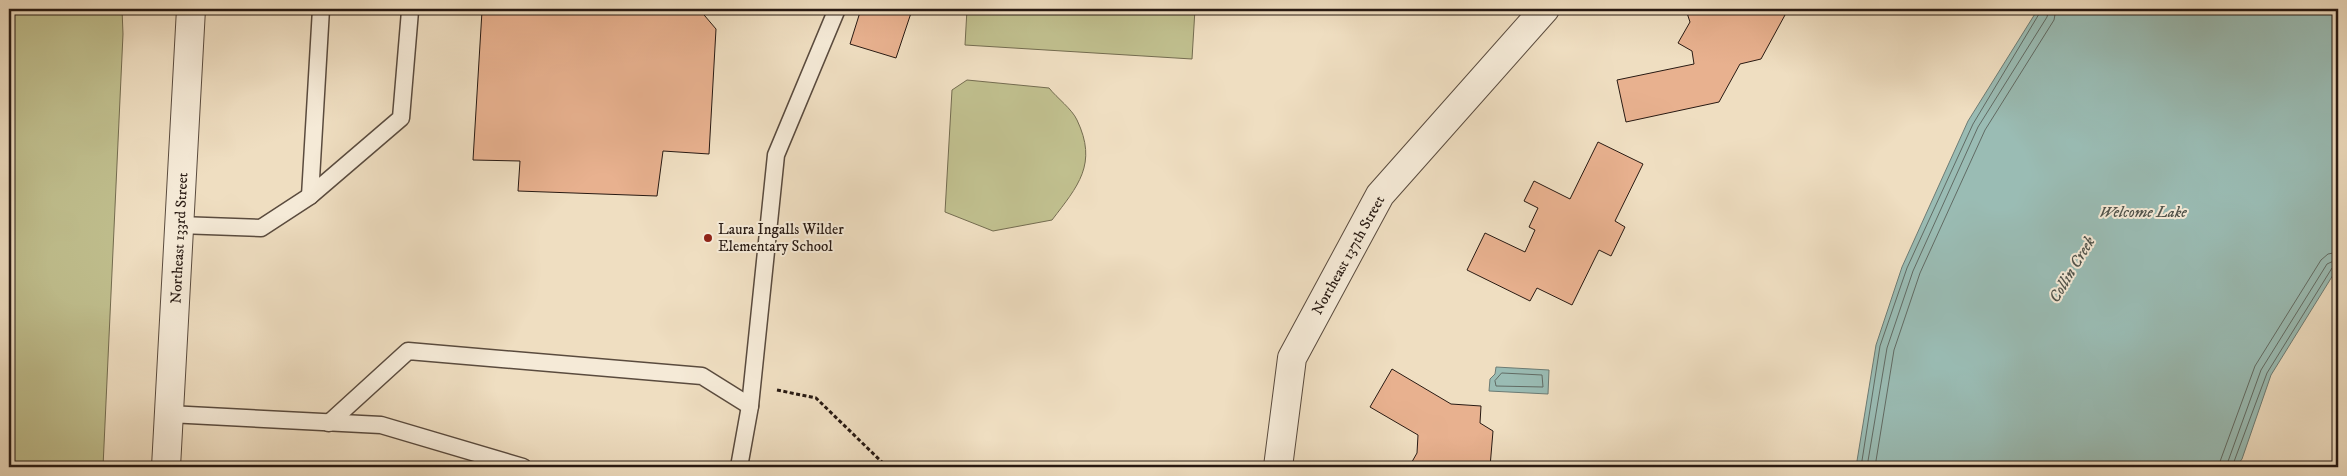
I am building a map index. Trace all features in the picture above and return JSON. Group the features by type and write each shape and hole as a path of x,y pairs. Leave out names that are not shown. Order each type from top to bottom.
{"street":[{"name":"Northeast 133rd Street","path":"166,467 191,9"},
{"name":"Northeast 137th Street","path":"1278,467 1292,358 1380,196 1545,9"}],"lane":[{"path":"310,196 321,9"},
{"path":"179,225 261,228 310,196 401,118 410,11 407,9"},
{"path":"739,467 750,406 776,155 837,9"},
{"path":"329,423 408,350 702,376 750,406"},
{"path":"169,414 381,426 523,467"}],"path":[{"path":"752,386 816,398 887,467"}],"shaded area":[{"path":"9,9 122,9 123,34 103,467 9,467"},
{"path":"967,9 1195,9 1192,59 965,45"},
{"path":"967,80 1049,88 1075,116 1086,149 1085,162 1077,185 1052,220 993,231 945,212 952,90"}],"water":[{"name":"Welcome Lake","path":"2038,9 2338,9 2338,267 2271,375 2242,459 2236,467 1856,467 1876,345 1902,267 1968,121"},
{"path":"1496,367 1549,370 1548,394 1489,391 1490,379 1495,374"}],"building":[{"path":"485,9 699,9 716,29 709,154 663,151 657,196 518,191 520,161 473,160 482,11"},
{"path":"861,9 912,10 896,58 850,44"},
{"path":"1690,9 1775,9 1785,15 1761,59 1740,64 1719,102 1626,122 1617,80 1694,64 1692,51 1678,43 1690,22 1687,13"},
{"path":"1598,142 1643,164 1615,221 1625,227 1611,256 1599,250 1572,305 1537,288 1530,301 1467,270 1485,233 1525,252 1535,230 1529,227 1538,208 1524,201 1534,181 1570,199"},
{"path":"1392,369 1451,404 1481,406 1480,423 1493,431 1490,467 1409,467 1417,453 1418,435 1370,407"}],"place":[{"name":"Laura Ingalls Wilder Elementary School","path":"708,238"}],"water label":[{"name":"Collin Creek","path":"2071,269"}]}
